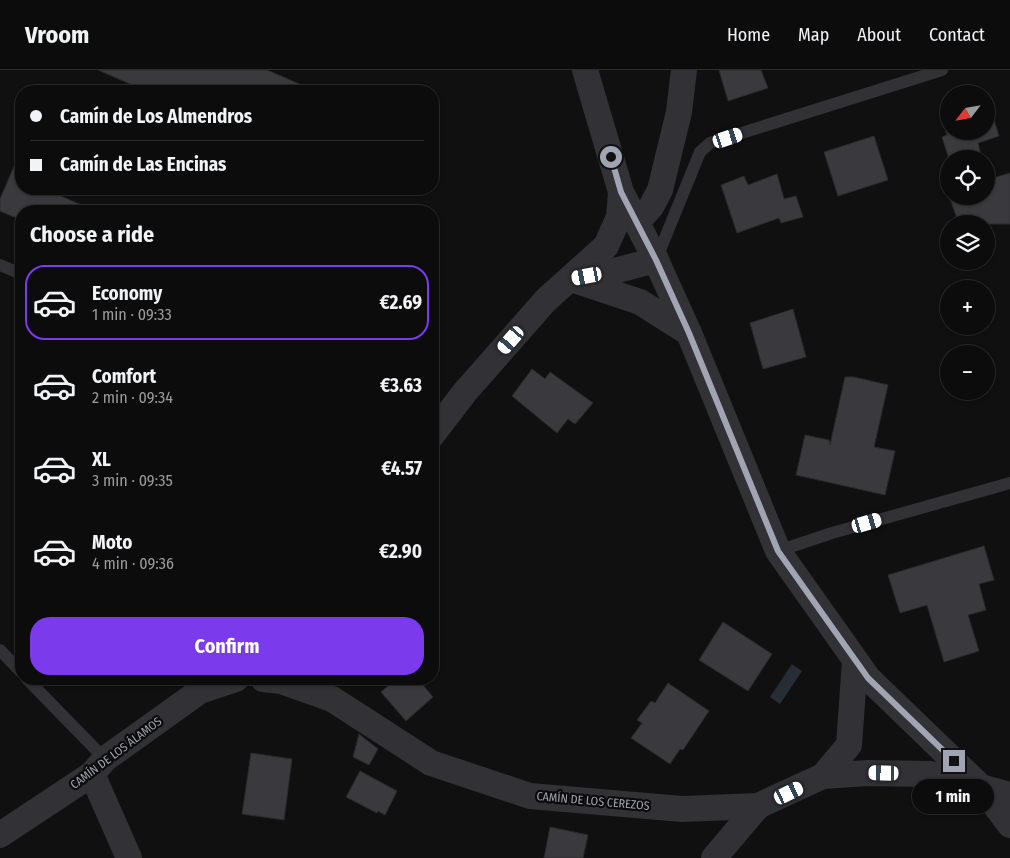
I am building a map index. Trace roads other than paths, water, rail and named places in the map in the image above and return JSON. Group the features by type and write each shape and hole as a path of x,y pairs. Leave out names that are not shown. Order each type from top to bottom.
{"street":[{"path":"585,70 621,192 656,260 689,333 778,551 868,678 982,788 1010,825"},
{"path":"637,222 651,207 660,190 678,112 684,70"},
{"path":"439,426 465,392 546,300 606,246 619,217 621,192"},
{"path":"571,279 656,260"},
{"path":"571,279 640,302 689,333"},
{"path":"823,776 849,745 855,661"},
{"name":"CAMÍN DE LOS ÁLAMOS","path":"0,834 98,767 200,691 218,685"},
{"name":"CAMÍN DE LOS CEREZOS","path":"292,685 332,700 431,762 530,796 682,809 758,806 823,776"},
{"path":"98,767 129,858"},
{"path":"823,776 868,773 931,774 1010,795"},
{"path":"714,858 758,806"}],"lane":[{"path":"656,260 700,152 710,143 942,70"},
{"path":"0,265 15,271"},
{"path":"778,551 832,533 1010,483"},
{"path":"0,650 15,666"},
{"path":"32,685 98,767"}]}
